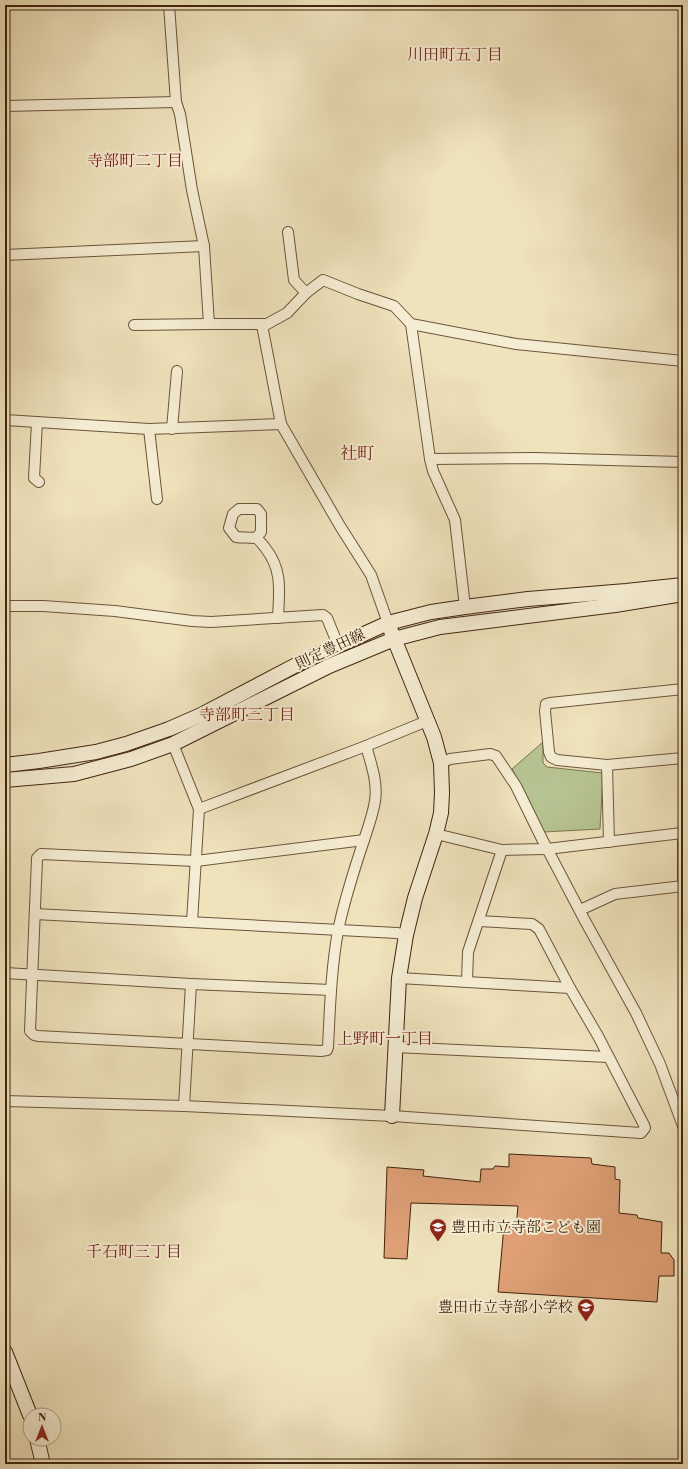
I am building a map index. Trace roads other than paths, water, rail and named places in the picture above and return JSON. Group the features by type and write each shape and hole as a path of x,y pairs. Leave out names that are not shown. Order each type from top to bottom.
{"main road":[{"name":"則定豊田線","path":"5,765 96,752 126,744 169,729 201,715 298,664 388,623 432,612 465,607 528,599 683,585"},
{"name":"則定豊田線","path":"5,780 74,774 131,759 173,744 329,666 394,639 440,627 577,610 683,594"},
{"path":"388,623 434,737 440,763 442,806 436,834 406,935 399,978 392,1116"},
{"path":"5,1352 27,1407"},
{"path":"39,1447 43,1464"}],"street":[{"path":"168,5 176,102 180,114 192,190 204,246 209,324"},
{"path":"5,106 176,102"},
{"path":"288,232 294,280 306,293"},
{"path":"5,255 204,246"},
{"path":"134,326 209,324 262,325 287,313 306,293 322,280 394,306 411,324 430,459 433,471 454,520 465,607"},
{"path":"411,324 516,344 683,361"},
{"path":"262,325 281,424 340,526 371,575 388,623"},
{"path":"172,429 177,371"},
{"path":"5,420 149,429 281,424"},
{"path":"37,422 34,478 39,482"},
{"path":"149,429 157,498"},
{"path":"430,459 534,458 683,462"},
{"path":"256,538 272,556 277,570 279,581 278,618"},
{"path":"5,606 43,606 115,611 192,622 322,615 327,618 338,645"},
{"path":"683,689 550,703 546,704 545,711 549,752 551,757 557,760 607,765 683,758"},
{"path":"199,809 366,746 427,721"},
{"path":"173,744 199,809 192,922"},
{"path":"364,840 196,861 41,854 37,858 30,1031 34,1035 327,1050 331,990 338,930 349,888 364,840 375,800 376,789 374,771 366,746"},
{"path":"440,763 450,759 490,754 496,756 516,786 547,849 636,1014 656,1054 682,1121"},
{"path":"607,765 609,842"},
{"path":"436,834 502,850 547,849 683,833 683,885 615,894 580,910"},
{"path":"467,981 468,952 502,850"},
{"path":"35,914 406,935"},
{"path":"5,1101 184,1106 392,1116 641,1133 645,1128 644,1125 598,1036 570,988 539,929 536,926 479,921"},
{"path":"5,974 331,990"},
{"path":"399,978 570,988"},
{"path":"184,1106 191,984"},
{"path":"395,1048 608,1057"}],"place":[{"name":"豊田市立寺部こども園","path":"438,1242"},
{"name":"豊田市立寺部小学校","path":"586,1322"}],"district":[{"name":"川田町五丁目","path":"455,54"},
{"name":"寺部町二丁目","path":"135,160"},
{"name":"社町","path":"357,453"},
{"name":"寺部町三丁目","path":"247,714"},
{"name":"上野町一丁目","path":"385,1038"},
{"name":"千石町三丁目","path":"134,1251"}]}
